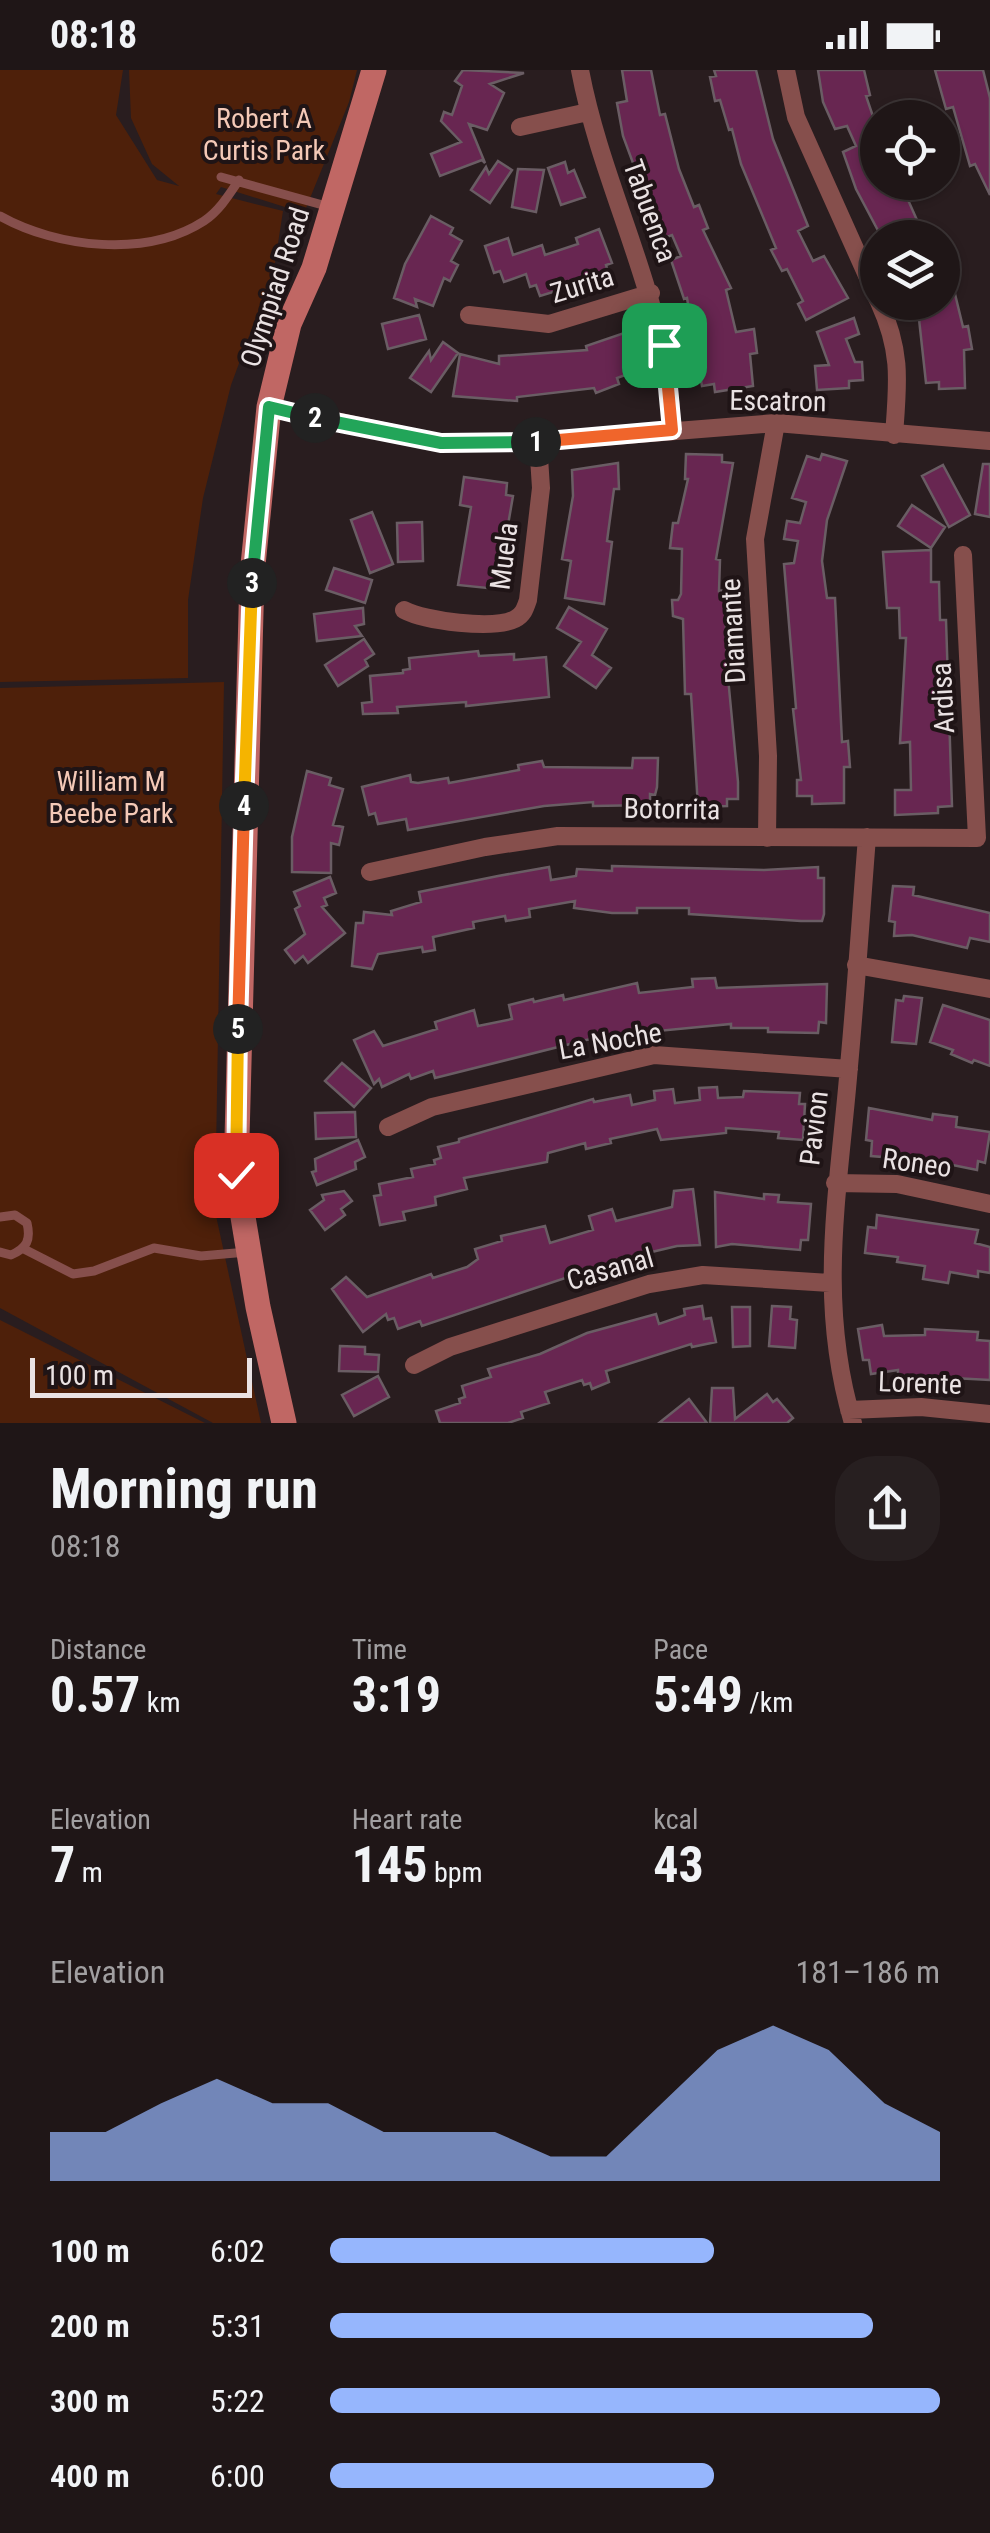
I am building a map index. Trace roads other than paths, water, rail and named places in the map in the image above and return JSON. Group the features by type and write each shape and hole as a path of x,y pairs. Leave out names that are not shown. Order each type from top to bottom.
{"main road":[{"name":"Olympiad Road","path":"284,1423 236,1175 238,985 252,575 269,407 289,324 314,268 374,70"}],"street":[{"name":"Tabuenca","path":"580,70 588,112 651,293 664,345 672,430"},
{"path":"786,70 796,116 860,261"},
{"path":"520,127 588,112"},
{"name":"Zurita","path":"469,315 549,324 651,293"},
{"path":"886,320 896,341 900,366 894,435"},
{"name":"Escatron","path":"269,407 441,443 538,442 776,423 990,442"},
{"name":"Diamante","path":"767,838 768,756 755,539 776,423"},
{"name":"Muela","path":"404,610 431,620 498,624 511,622 522,614 528,600 540,488 538,442"},
{"name":"Ardisa","path":"963,555 977,838"},
{"name":"Botorrita","path":"370,872 558,836 977,838"},
{"name":"Pavion","path":"851,1416 834,1346 830,1283 835,1183 849,1069 867,837"},
{"path":"856,966 990,990"},
{"name":"La Noche","path":"388,1127 432,1107 654,1055 849,1069"},
{"name":"Roneo","path":"835,1183 897,1184 990,1204"},
{"name":"Casanal","path":"414,1365 450,1347 648,1284 703,1275 830,1283"},
{"name":"Lorente","path":"851,1416 894,1407 990,1414"}],"lane":[{"path":"221,177 332,208"},
{"path":"0,216 48,234 118,245 180,233 206,220 239,180"},
{"path":"0,1217 15,1215 27,1223 30,1237 24,1250 11,1255 0,1252"},
{"path":"24,1250 73,1274 94,1271 154,1248 201,1256 250,1252"}],"park label":[{"name":"Robert A Curtis Park","path":"264,134"},
{"name":"William M Beebe Park","path":"111,797"}]}
